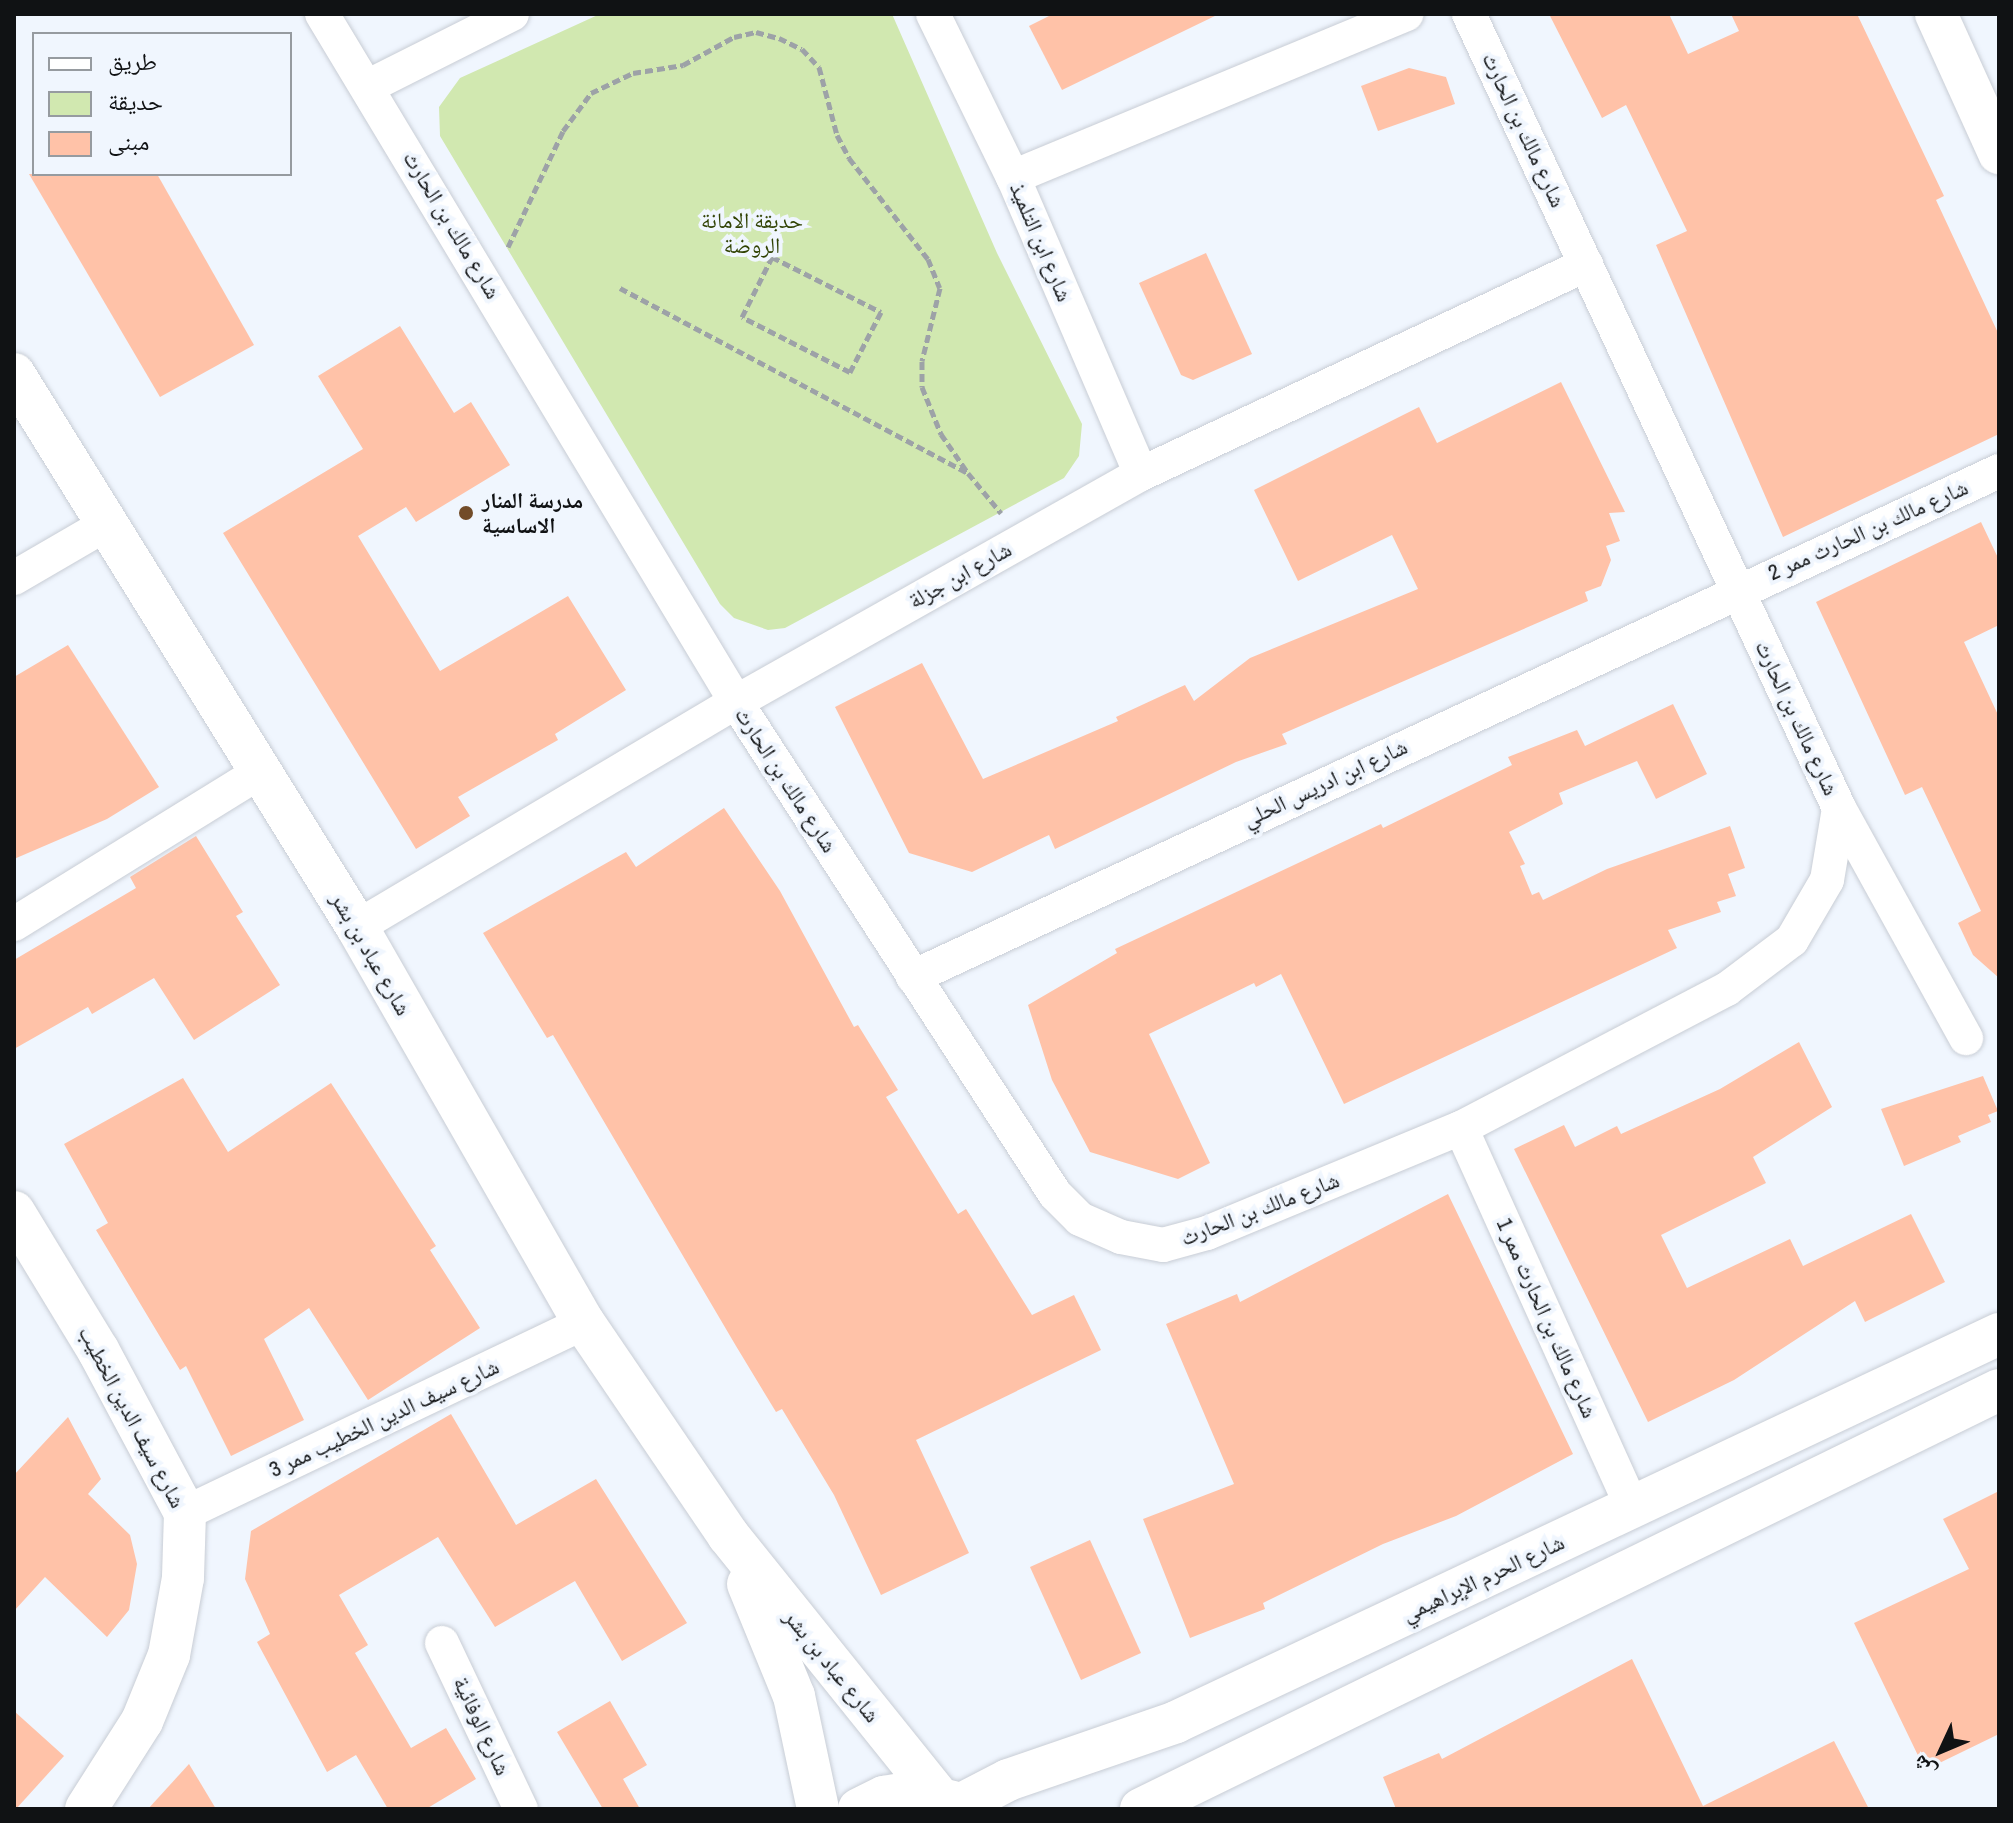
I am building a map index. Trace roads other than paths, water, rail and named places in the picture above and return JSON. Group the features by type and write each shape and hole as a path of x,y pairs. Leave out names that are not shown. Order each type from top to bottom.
{"street":[{"name":"شارع مالك بن الحارث","path":"322,14 369,86 736,702 1055,1194 1080,1219 1121,1237 1163,1245 1207,1233 1461,1128 1727,989 1792,940 1827,880 1839,808 1469,14"},
{"path":"369,86 512,14"},
{"name":"شارع ابن التلميذ","path":"933,14 1013,177 1141,474"},
{"path":"1013,177 1407,14"},
{"path":"1936,14 1994,127"},
{"name":"شارع ابن جزلة","path":"357,927 736,702 1141,474 1586,265"},
{"name":"شارع عباد بن بشر","path":"14,374 357,927 584,1323 728,1535 954,1803"},
{"name":"شارع مالك بن الحارث ممر 2","path":"1736,589 1999,471"},
{"path":"14,578 105,525"},
{"name":"شارع ابن ادريس الحلي","path":"913,977 1736,589"},
{"path":"14,924 262,771"},
{"path":"1839,808 1966,1038"},
{"name":"شارع مالك بن الحارث ممر 1","path":"1461,1128 1632,1507"},
{"name":"شارع سيف الدين الخطيب","path":"14,1212 98,1350 185,1513 183,1578 169,1655 142,1721 86,1809"},
{"name":"شارع سيف الدين الخطيب ممر 3","path":"185,1513 584,1323"},
{"name":"شارع الحرم الإبراهيمي","path":"954,1803 1008,1780 1176,1722 1999,1334"},
{"path":"1141,1809 1999,1390"},
{"name":"شارع عباد بن بشر","path":"728,1535 794,1696 818,1809"},
{"name":"شارع الوفائية","path":"442,1643 521,1809"},
{"path":"859,1809 897,1794 954,1803"}],"place":[{"name":"مدرسة المنار الاساسية","path":"466,513"}],"park label":[{"name":"حدبقة الامانة الروضة","path":"752,232"}]}
